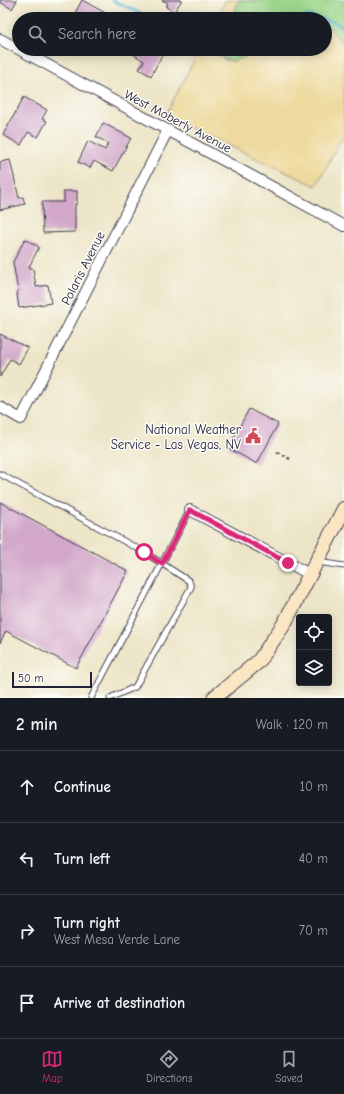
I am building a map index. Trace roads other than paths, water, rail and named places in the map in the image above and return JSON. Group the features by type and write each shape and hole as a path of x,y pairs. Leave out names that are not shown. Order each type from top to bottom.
{"main road":[{"path":"214,698 259,661 284,624 344,509"}],"street":[{"name":"West Moberly Avenue","path":"0,39 12,46"},
{"name":"West Moberly Avenue","path":"31,56 344,226"},
{"name":"Polaris Avenue","path":"0,407 21,418 168,130"},
{"path":"190,510 314,568"}],"lane":[{"path":"0,474 144,552 189,581 192,587 135,687 110,698"},
{"path":"91,698 190,510"},
{"path":"314,568 344,566"}],"waterway":[{"path":"112,0 137,12"},
{"path":"332,22 344,28"}],"place":[{"name":"National Weather Service - Las Vegas, NV","path":"253,436"}]}
